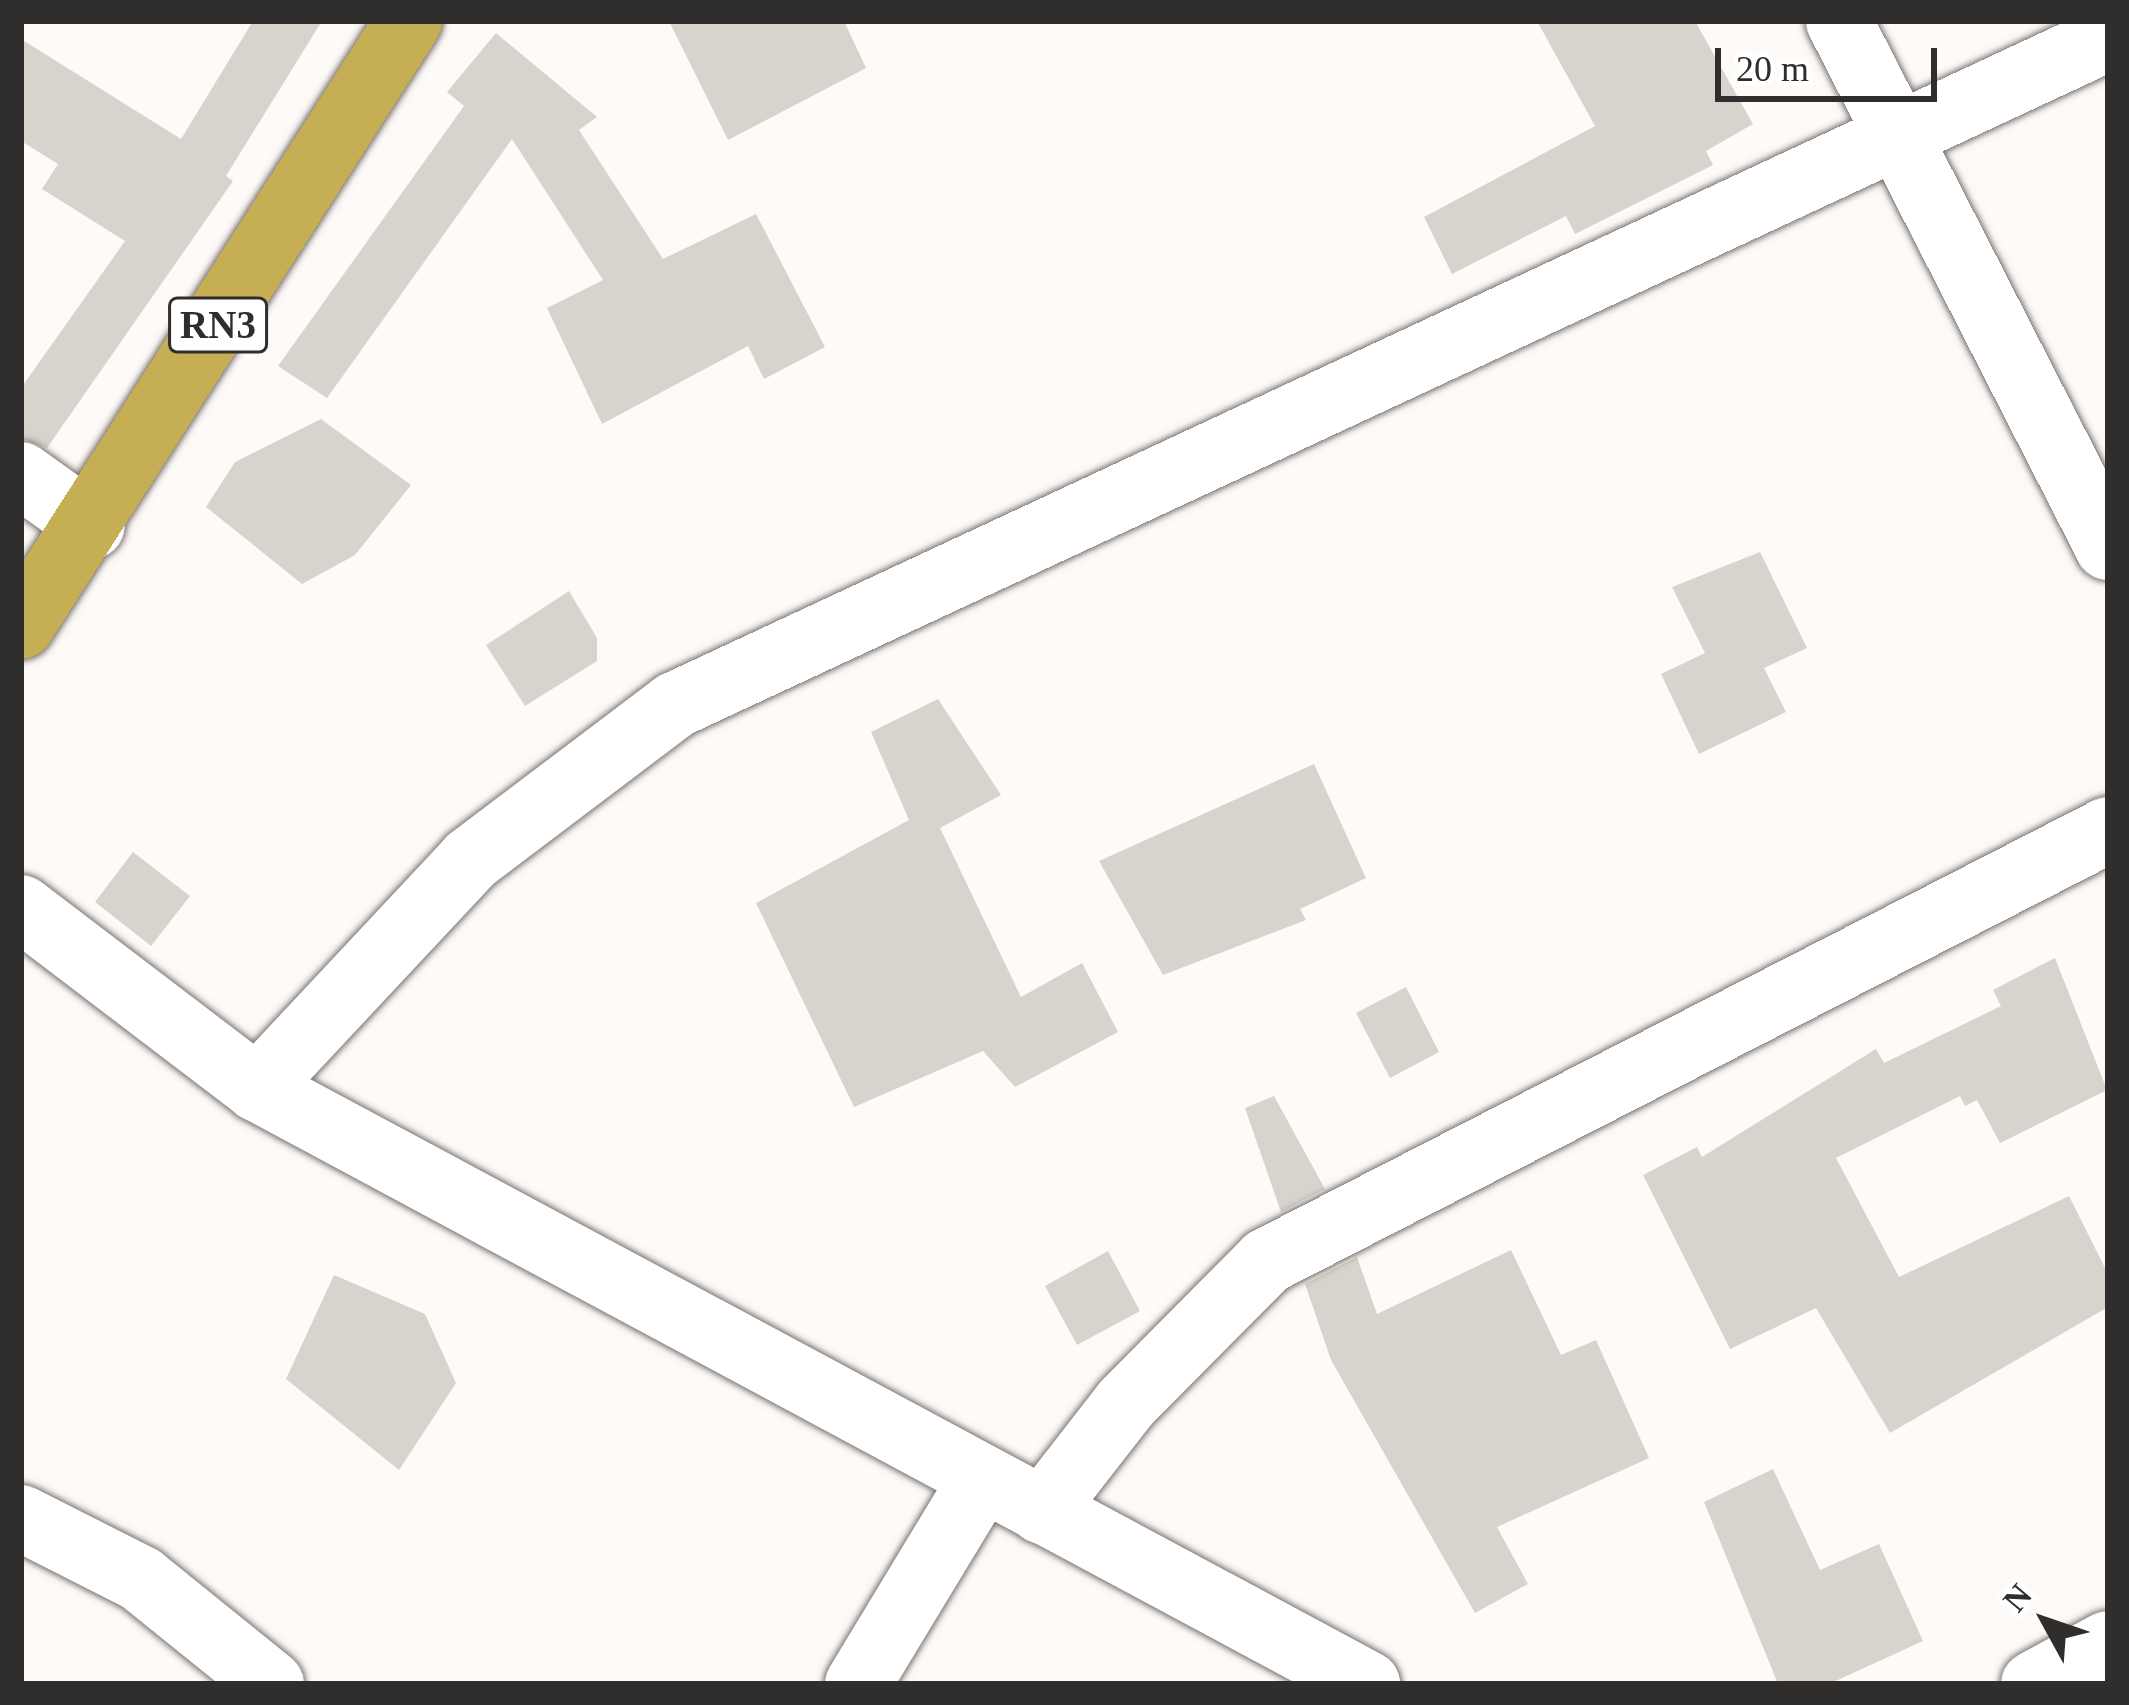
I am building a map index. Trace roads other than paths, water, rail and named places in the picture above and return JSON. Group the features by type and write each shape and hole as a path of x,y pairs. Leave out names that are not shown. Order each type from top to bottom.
{"highway":[{"name":"RN3","path":"21,626 92,526 409,21"}],"street":[{"path":"1839,21 2108,547"},
{"path":"257,1088 470,860 675,705 1901,143 2108,38"},
{"path":"21,476 92,526"},
{"path":"1042,1511 1126,1403 1267,1261 2108,830"},
{"path":"21,908 257,1088 685,1310 981,1481 1367,1684"},
{"path":"859,1684 981,1481"},
{"path":"21,1519 141,1580 271,1684"},
{"path":"2034,1684 2108,1645"}]}
